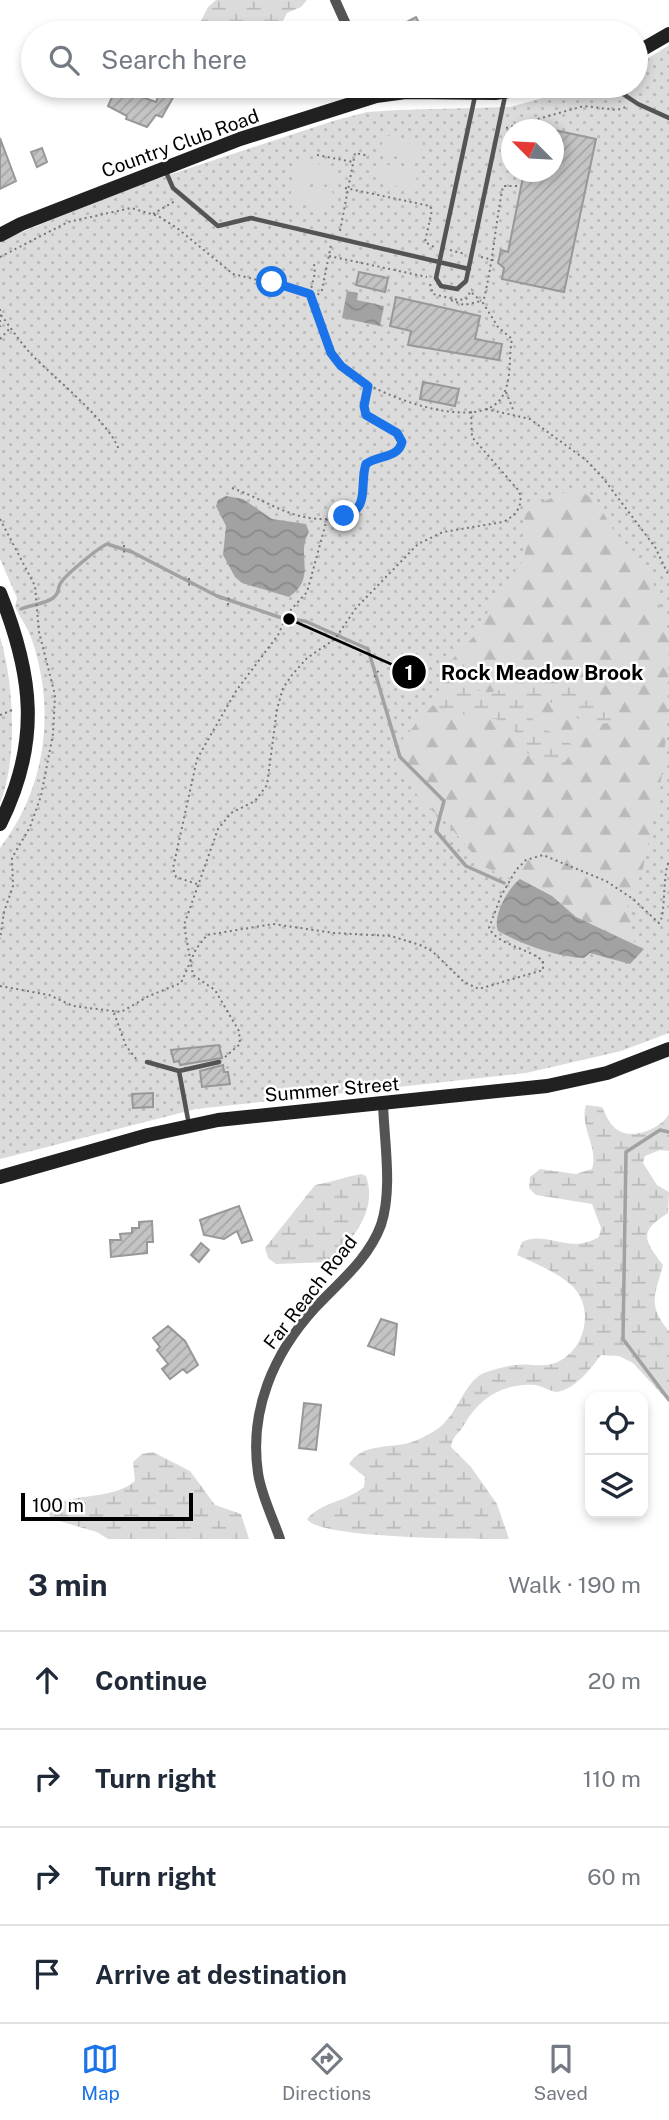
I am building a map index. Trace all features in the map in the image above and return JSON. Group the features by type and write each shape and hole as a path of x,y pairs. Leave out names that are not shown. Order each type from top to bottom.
{"street":[{"path":"335,0 345,21"},
{"path":"648,46 669,34"},
{"name":"Country Club Road","path":"0,236 21,224 164,168 354,98"},
{"path":"0,593 15,630 28,680 26,734 19,780 0,824"},
{"name":"Summer Street","path":"0,1177 189,1126 267,1114 547,1086 607,1073 669,1049"},
{"name":"Far Reach Road","path":"280,1539 259,1476 256,1441 258,1411 270,1374 290,1340 314,1309 351,1273 380,1226 385,1201 383,1103"}],"lane":[{"path":"474,98 437,282 457,289 463,287 469,269 505,98"},
{"path":"628,98 669,118"},
{"path":"164,168 170,182 181,195 218,226 251,218 469,269"},
{"path":"147,1062 179,1071 219,1062"},
{"path":"179,1071 189,1126"}],"path":[{"path":"498,130 589,105 621,109 631,100"},
{"path":"313,300 322,290 355,153 369,156"},
{"path":"317,155 353,162"},
{"path":"482,302 495,261 492,242 503,186 519,186"},
{"path":"347,188 430,206 432,210 425,242 495,261"},
{"path":"152,214 170,207 181,195"},
{"path":"0,257 47,231 85,217 121,208 152,214 177,228 233,274 310,294 331,353 341,366 368,386 402,401 471,411 497,404 506,388"},
{"path":"329,256 430,278 429,288 433,294 451,299 466,299 472,285"},
{"path":"310,294 315,273 314,264"},
{"path":"471,292 482,302 498,327 512,339 506,388 509,406 517,415"},
{"path":"451,299 450,302 464,305 482,302"},
{"path":"0,309 0,327"},
{"path":"1,315 32,354 60,378 66,389 112,436 119,450"},
{"path":"0,339 11,327"},
{"path":"232,488 280,511 327,519 350,515 364,496 366,464 372,459 393,454 402,444 397,433 366,415 364,406 368,386"},
{"path":"485,409 534,421 586,460 604,478 618,501 655,547 669,576"},
{"path":"219,1062 237,1048 241,1040 240,1031 215,990 195,977 190,966 184,925 198,885 223,823 235,811 256,801 267,785 273,730 286,682 307,658 337,638 379,583 423,540 443,532 503,522 512,518 519,508 522,500 519,491 472,437 471,411"},
{"path":"0,519 32,578 38,607 39,632 55,695 53,734 38,806 12,858 13,886 4,912 0,939"},
{"path":"198,885 176,877 173,868 197,759 236,691 285,623 287,615 305,596 311,584 327,519"},
{"path":"124,545 124,554"},
{"path":"189,578 189,587"},
{"path":"228,605 229,596"},
{"path":"374,677 379,670"},
{"path":"0,986 48,995 73,1006 114,1012 127,1010 149,996 175,987 185,979 196,949 207,935 252,926 284,924 334,933 391,936 432,951 470,986 491,987 543,970 543,961 535,954 495,936 489,928 510,878 526,860 543,855 596,876 633,899 659,923 664,916 662,884 669,861"},
{"path":"114,1012 132,1056 147,1062"}],"green space":[{"path":"216,0 307,0 301,7 287,13 283,21 201,21 208,7"},
{"path":"669,45 669,1033 621,1051 526,1073 196,1109 0,1159 0,848 16,825 37,775 45,721 39,667 30,635 15,607 17,598 0,559 0,241 132,187 333,121 367,112 510,107 543,98 648,98 648,58"},
{"path":"384,135 423,143 419,162 380,153"},
{"path":"299,159 337,168 333,186 294,178"},
{"path":"379,163 418,172 414,190 375,182"},
{"path":"293,183 333,192 328,210 289,202"},
{"path":"577,487 597,503 616,534 651,575 669,638 667,729 660,790 643,868 627,905 635,946 576,917 552,896 520,879 515,882 483,866 447,823 424,804 399,770 395,756 399,743 433,705 452,713 497,719 507,724 517,735 532,761 571,744 534,723 531,712 541,702 552,701 582,721 606,722 611,708 581,699 572,686 524,683 497,691 481,691 468,679 461,659 449,663 478,632 491,605 523,560 527,545 522,526 526,514 533,506"},
{"path":"0,637 11,698 12,743 6,785 0,803"},
{"path":"460,659 471,685 476,690 488,693 522,682 562,678 581,699 611,708 623,719 597,723 548,702 541,702 531,712 534,723 571,744 573,750 565,762 546,768 533,758 517,734 506,724 488,717 449,713 433,705 449,663"},
{"path":"586,1105 602,1107 612,1125 627,1134 651,1129 669,1114 669,1151 660,1150 645,1156 643,1163 657,1185 669,1192 668,1213 652,1226 647,1237 648,1243 663,1265 657,1284 655,1307 669,1331 669,1402 633,1363 619,1356 601,1355 578,1381 567,1389 554,1391 535,1385 523,1385 502,1390 485,1400 470,1415 451,1447 471,1467 497,1504 509,1539 367,1534 318,1526 307,1519 320,1509 364,1487 365,1477 349,1464 362,1452 412,1442 436,1430 450,1417 471,1383 484,1373 524,1364 552,1364 564,1359 580,1340 585,1316 578,1292 557,1275 517,1255 522,1242 531,1239 577,1244 599,1237 601,1228 592,1204 536,1195 529,1188 530,1177 540,1169 576,1174 592,1169 593,1153 585,1121"},
{"path":"361,1174 366,1176 369,1189 366,1212 355,1233 331,1262 276,1264 268,1258 265,1248 315,1185"},
{"path":"153,1452 190,1471 215,1505 241,1514 249,1539 108,1539 97,1532 52,1519 49,1515 54,1507 62,1502 124,1488 135,1481 133,1462 142,1454"}],"water":[{"path":"347,291 358,293 357,300 384,306 380,326 342,318"},
{"path":"226,496 243,499 272,519 306,524 309,532 304,549 304,574 298,589 289,597 242,583 235,577 223,555 226,526 216,506 218,500"},
{"path":"520,879 552,896 576,917 644,949 630,964 590,953 584,958 573,957 529,945 498,931 497,918 502,903"}],"building":[{"path":"112,98 145,98 156,102 158,98 173,98 162,117 156,115 147,127 126,119 127,116 108,106"},
{"path":"564,132 596,139 564,292 502,279 504,268 498,263 501,250 508,252 522,182 564,182"},
{"path":"0,138 16,181 0,189"},
{"path":"42,148 47,162 37,167 31,152"},
{"path":"359,272 388,278 385,292 356,285"},
{"path":"396,297 480,316 475,339 502,344 499,360 408,345 411,331 390,326"},
{"path":"423,382 459,389 455,406 420,399"},
{"path":"219,1045 222,1058 180,1065 179,1061 174,1062 171,1050"},
{"path":"223,1065 224,1072 228,1072 230,1084 202,1087 200,1071"},
{"path":"153,1093 153,1107 133,1108 132,1094"},
{"path":"239,1206 252,1240 242,1243 237,1231 224,1239 204,1235 200,1220"},
{"path":"152,1221 153,1242 147,1242 147,1253 111,1257 110,1240 121,1240 120,1234 132,1233 132,1228 139,1228 139,1222"},
{"path":"201,1243 209,1250 199,1262 191,1255"},
{"path":"381,1319 397,1324 394,1355 368,1346"},
{"path":"168,1326 185,1341 198,1365 187,1373 183,1369 170,1379 162,1369 168,1364 157,1350 160,1347 153,1338"},
{"path":"304,1403 321,1405 316,1450 299,1448"}],"waterway":[{"path":"21,609 53,598 68,575 107,544 132,552 217,596 282,618 305,621 368,649 400,757 444,801 436,831 466,866 504,883"},
{"path":"669,1132 660,1130 626,1152 623,1339 669,1400"}],"place":[{"name":"Rock Meadow Brook","path":"289,619"}],"route":[{"path":"272,282 302,290 311,296 331,353 351,375 368,386 364,406 366,415 397,433 402,442 393,454 372,459 366,464 363,471 362,499 356,510 344,516"}]}
